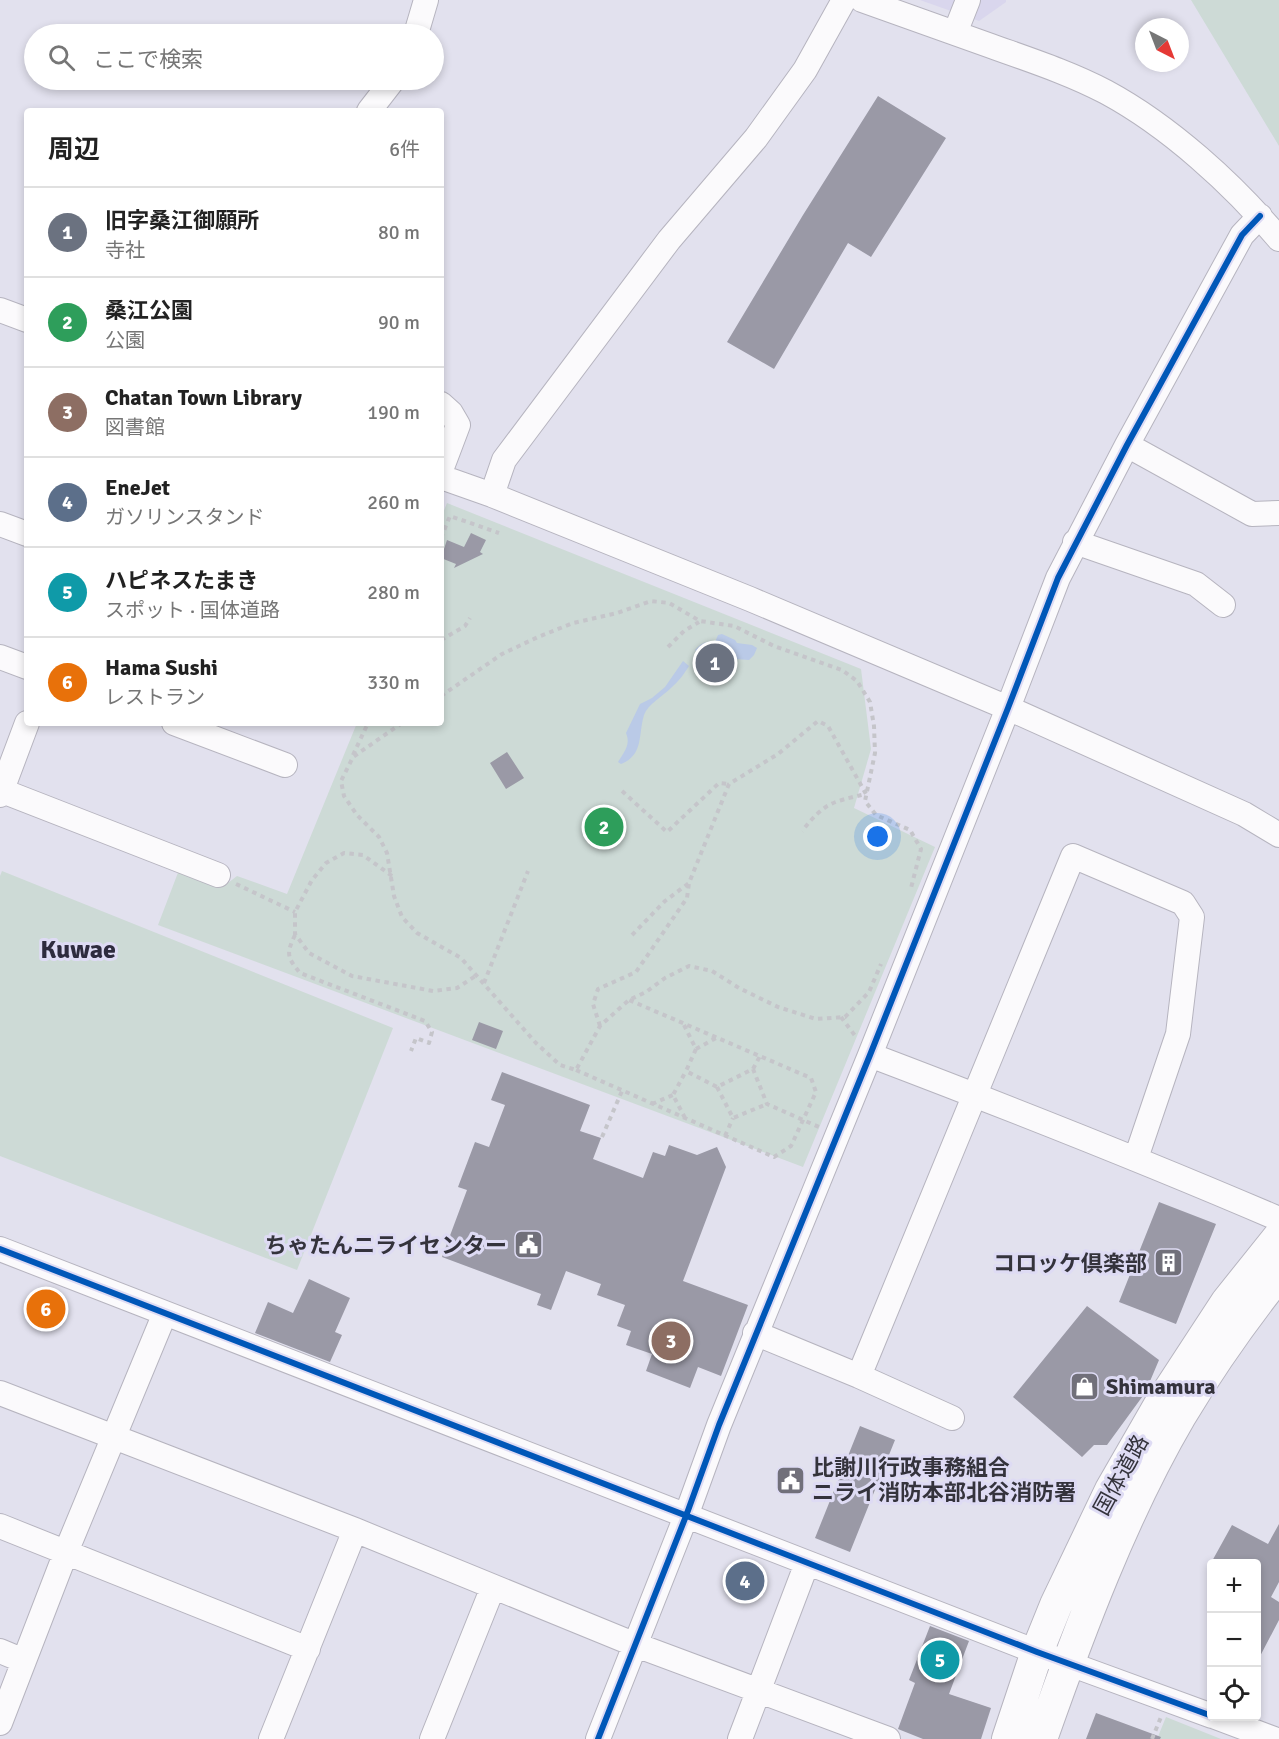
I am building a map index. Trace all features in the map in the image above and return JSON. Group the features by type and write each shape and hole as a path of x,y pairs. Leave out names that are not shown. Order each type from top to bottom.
{"main road":[{"name":"国体道路","path":"1008,1739 1037,1652 1056,1605 1111,1490 1161,1403 1227,1302 1279,1237"},
{"name":"国体道路","path":"1041,1739 1068,1663 1141,1490 1179,1418 1209,1369 1245,1317 1279,1274"}],"street":[{"path":"419,24 426,0"},
{"path":"492,495 504,459 669,240 756,138 805,70 844,0"},
{"path":"862,0 1068,74 1121,101 1186,147 1223,179 1260,216 1279,239"},
{"path":"955,33 968,0"},
{"path":"371,108 385,90"},
{"path":"598,1739 865,1049 1008,708 1042,616 1075,542 1127,445 1242,235 1260,216"},
{"path":"0,310 24,319"},
{"path":"444,407 458,425 444,462"},
{"path":"1127,445 1252,514 1279,513"},
{"path":"444,478 492,495 750,600 1008,708 1244,814 1279,835"},
{"path":"0,524 24,533"},
{"path":"1075,542 1196,584 1223,605"},
{"path":"0,657 24,666"},
{"path":"26,726 1,792 218,875"},
{"path":"182,726 285,765"},
{"path":"859,1376 1073,856 1182,903 1192,917 1178,1034 1136,1158"},
{"path":"865,1049 1136,1158 1279,1219"},
{"path":"0,1249 1037,1652 1207,1714"},
{"path":"0,1723 66,1552 165,1313"},
{"path":"755,1333 952,1418"},
{"path":"0,1394 355,1530 636,1645 888,1739"},
{"path":"0,1526 308,1649"},
{"path":"271,1739 355,1530"},
{"path":"740,1739 807,1563"},
{"path":"432,1739 493,1587"},
{"path":"0,1651 24,1661"},
{"path":"1225,1721 1274,1739"}],"path":[{"path":"444,531 450,516 500,533"},
{"path":"444,694 502,654 538,637 573,623 617,613 651,601 669,603 700,621 734,626 774,646 842,670 857,681 870,702 875,753 865,801 876,815 910,830 921,849 910,891"},
{"path":"444,638 465,626 470,618"},
{"path":"668,647 684,631 700,621"},
{"path":"600,1026 593,1004 598,989 636,972 687,898 689,883 729,784 778,754 818,721 828,726 866,794"},
{"path":"367,726 341,781 344,796 379,837 387,854 394,896 402,917 417,933 461,958 536,1043 560,1065 774,1157 791,1146 816,1092 811,1078 628,1000"},
{"path":"353,757 398,726"},
{"path":"622,791 667,832 718,783 729,784"},
{"path":"802,831 813,817 831,802 866,794"},
{"path":"392,876 363,855 344,853 326,862 312,880 295,912 295,934 288,949 290,961 300,973 425,1021 432,1032 429,1043 416,1038 411,1051"},
{"path":"484,983 528,871"},
{"path":"218,875 295,912"},
{"path":"632,935 665,901 689,883"},
{"path":"295,934 309,953 352,976 433,992 457,988 477,975"},
{"path":"576,1070 600,1026 628,1000 689,966 712,971 739,988 778,1007 816,1019 845,1017 869,992 882,962"},
{"path":"841,1017 865,1049"},
{"path":"683,1023 696,1049"},
{"path":"652,1104 673,1095 696,1049 716,1038"},
{"path":"717,1087 753,1069 760,1056"},
{"path":"753,1069 767,1104 825,1129"},
{"path":"686,1071 717,1087 733,1118"},
{"path":"602,1137 622,1091"},
{"path":"673,1095 686,1118"},
{"path":"725,1136 733,1118 767,1104"}],"shaded area":[{"path":"920,0 1006,0 1006,2 979,21"},
{"path":"1191,0 1279,0 1279,146"},
{"path":"447,503 861,669 871,749 854,808 935,847 803,1167 158,925 179,870 224,886 237,876 287,894 356,726 444,726 444,510"},
{"path":"2,871 393,1028 297,1270 0,1156 0,876"},
{"path":"1166,1717 1221,1739 1157,1739"}],"water":[{"path":"722,634 737,643 757,648 754,655 749,660 735,659 729,666 724,667 719,663 712,648 698,653 695,650 704,643 715,642 718,635"},
{"path":"683,661 689,666 676,683 646,711 637,750 621,764 618,762 627,745 626,733 640,704 665,687"}],"building":[{"path":"878,96 946,138 871,257 848,243 774,369 727,342"},
{"path":"471,533 486,540 480,552 483,554 454,568 456,564 444,559 447,540 464,547"},
{"path":"507,752 524,778 506,789 490,763"},
{"path":"479,1022 503,1031 496,1049 472,1040"},
{"path":"502,1072 590,1105 580,1131 601,1138 593,1159 643,1178 653,1152 665,1156 669,1145 697,1155 717,1147 726,1167 683,1281 748,1305 721,1376 698,1367 690,1388 646,1371 652,1354 626,1345 631,1331 617,1326 625,1305 597,1295 601,1284 566,1271 551,1310 537,1305 541,1294 442,1257 467,1190 458,1187 475,1142 489,1147 505,1105 491,1100"},
{"name":"コロッケ倶楽部","path":"1159,1202 1216,1224 1176,1324 1119,1302"},
{"path":"309,1279 350,1298 335,1332 342,1335 330,1362 255,1333 268,1302 293,1313"},
{"name":"Shimamura","path":"1087,1306 1159,1360 1145,1393 1107,1445 1094,1445 1082,1457 1013,1397"},
{"path":"860,1426 895,1440 850,1552 815,1538"},
{"path":"1279,1524 1279,1582 1271,1597 1279,1602 1279,1620 1261,1654 1261,1559 1213,1559 1232,1525 1268,1544"},
{"path":"930,1626 969,1641 949,1694 991,1708 981,1739 923,1739 898,1729 915,1683 909,1680"},
{"path":"1096,1713 1161,1737 1160,1739 1086,1739"}],"cycle path":[{"path":"598,1739 686,1516 719,1425 870,1055 1058,578 1127,445 1242,235 1260,216"},
{"path":"0,1249 1037,1652 1207,1714"}],"place":[{"name":"旧字桑江御願所","path":"715,663"},
{"name":"桑江公園","path":"604,827"},
{"name":"ちゃたんニライセンター","path":"528,1245"},
{"name":"コロッケ倶楽部","path":"1168,1263"},
{"name":"Hama Sushi","path":"46,1309"},
{"name":"Chatan Town Library","path":"671,1341"},
{"name":"Shimamura","path":"1085,1386"},
{"name":"比謝川行政事務組合 ニライ消防本部北谷消防署","path":"791,1480"},
{"name":"EneJet","path":"745,1581"},
{"name":"ハピネスたまき","path":"940,1660"}],"district":[{"name":"Kuwae","path":"78,950"}]}
